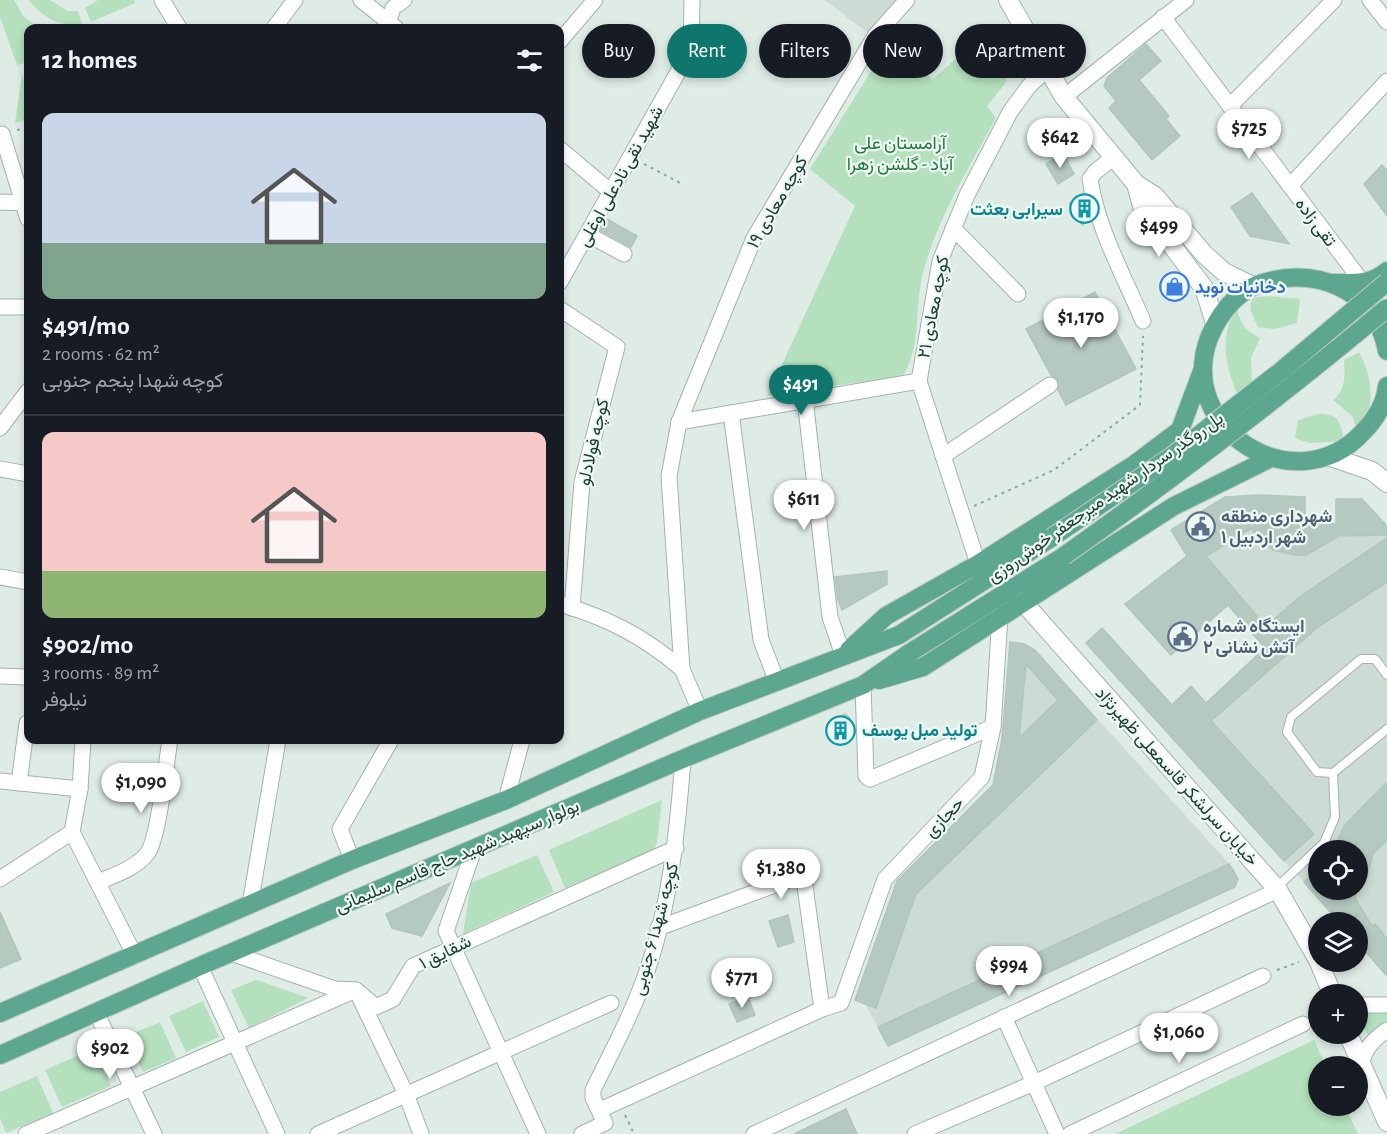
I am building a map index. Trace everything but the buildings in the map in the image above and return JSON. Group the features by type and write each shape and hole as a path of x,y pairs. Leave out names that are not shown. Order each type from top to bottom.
{"main road":[{"path":"1008,0 1022,24"},
{"path":"1052,78 1064,97 1136,184 1155,196 1204,254 1224,272 1253,286"},
{"path":"1136,184 1142,206 1204,288 1215,323"},
{"path":"1332,283 1363,283 1380,277 1387,271"},
{"path":"843,655 886,616 978,564 1135,464 1180,430 1203,369 1205,349 1215,323 1232,302 1253,286 1288,277 1306,276 1332,283 1355,296 1373,316 1385,340 1387,351"},
{"name":"پل روگذر سردار شهید میرجعفر خوش‌روزی","path":"899,635 1051,538 1172,456 1281,371 1387,282"},
{"name":"پل روگذر سردار شهید میرجعفر خوش‌روزی","path":"911,652 1064,556 1184,470 1302,379 1387,308"},
{"path":"1203,369 1208,399 1222,425 1244,446 1271,458 1300,462 1328,456 1354,442 1373,421 1387,393"},
{"path":"1328,456 1372,471 1387,483"},
{"path":"863,686 923,667 1174,506 1271,458"},
{"path":"1135,464 1153,464 1164,472 1175,487 1174,506"},
{"name":"خیابان سرلشکر قاسمعلی ظهیرنژاد","path":"1023,602 1277,889 1308,942"},
{"name":"بولوار سپهبد شهید حاج قاسم سلیمانی","path":"0,1013 352,860 506,800 700,711 899,635"},
{"name":"بولوار سپهبد شهید حاج قاسم سلیمانی","path":"0,1055 200,966 683,759 863,686 911,652"},
{"path":"1368,1080 1387,1122"}],"street":[{"path":"162,0 177,24"},
{"path":"277,24 295,0"},
{"path":"361,0 390,24"},
{"path":"392,24 393,8 404,0"},
{"path":"564,36 595,0"},
{"name":"شهید نقی نادعلی اوغلی","path":"564,275 691,49 692,0"},
{"name":"کوچه معادی ۱۹","path":"682,669 669,476 679,422 754,238 875,36 907,0"},
{"path":"1064,97 1186,0"},
{"path":"1230,106 1334,0"},
{"path":"1370,0 1387,22"},
{"name":"تقی زاده","path":"1162,17 1363,283"},
{"name":"کوچه معادی ۲۱","path":"978,564 919,381 940,261 953,228 1010,112 1037,78"},
{"path":"1290,186 1387,81"},
{"path":"0,202 24,192 2,134"},
{"path":"564,153 611,192"},
{"path":"1114,157 1090,179 1108,239 1143,321"},
{"path":"953,228 1018,294"},
{"path":"587,234 624,254"},
{"path":"0,307 24,307"},
{"name":"کوچه فولادلو","path":"564,312 617,347 582,482 566,606"},
{"path":"679,422 919,381"},
{"path":"943,456 1050,385"},
{"path":"0,428 24,396"},
{"path":"805,399 830,617 843,655"},
{"path":"731,413 761,640 777,682"},
{"path":"0,469 24,473"},
{"path":"0,577 24,581"},
{"path":"566,606 624,627 658,649 682,669 700,711"},
{"name":"حجازی","path":"822,1009 841,1003 885,879 981,777 993,727 1000,616"},
{"path":"0,676 24,678"},
{"path":"863,686 866,776 870,779 993,727"},
{"path":"19,783 24,744"},
{"path":"83,744 80,789 72,832 135,956"},
{"path":"98,882 129,869 148,853 154,834 169,744"},
{"path":"250,905 277,744"},
{"path":"352,860 340,829 389,744"},
{"path":"506,800 521,744"},
{"name":"کوچه شهدا ۶ جنوبی","path":"602,1116 593,1098 593,1090 641,990 658,928 676,848 683,759"},
{"path":"0,781 80,789"},
{"path":"0,879 72,832"},
{"name":"شقایق ۱","path":"356,990 376,1007 393,999 413,966 676,848"},
{"path":"474,849 446,931 538,1134"},
{"path":"582,1134 619,1101 822,1009 804,879 799,876 658,928"},
{"path":"754,1134 1277,889"},
{"path":"231,953 335,988 356,990"},
{"path":"200,966 277,1134"},
{"path":"915,1134 1034,1083 1263,976"},
{"path":"26,1134 356,990"},
{"path":"356,990 406,1094 421,1134"},
{"path":"318,1134 611,1003"},
{"path":"1368,1005 1387,1005"},
{"path":"96,1012 154,1134"},
{"path":"1004,1017 1058,1134"},
{"path":"1070,1134 1303,1024"},
{"path":"1363,1056 1369,1044 1387,1029"}],"lane":[{"path":"1387,675 1375,659 1361,659 1291,717 1287,732 1317,772 1333,773 1387,729"},
{"path":"1277,889 1324,843 1335,817 1333,773"}],"path":[{"path":"631,157 682,184"},
{"path":"961,512 1054,470 1140,405 1143,321"},
{"path":"1263,976 1308,962"},
{"path":"619,1101 634,1134"}],"shaded area":[{"path":"825,0 896,0 877,24 863,24 863,29"},
{"path":"1240,496 1260,528 1374,523 1375,513 1387,526 1387,939 1375,924 1368,930 1368,912 1359,912 1362,910 1355,900 1368,900 1368,840 1308,840 1308,886 1284,861 1300,846 1186,721 1265,648 1182,550 1228,521 1228,497"},
{"path":"1010,642 1024,644 1035,650 1234,869 1238,879 1235,887 888,1046 865,1004 855,1000 897,880 993,785 1002,739"}],"green space":[{"path":"0,0 14,0 23,16 34,24 24,24 24,63 17,65 0,17"},
{"path":"29,0 50,0 67,11 78,11 82,24 60,23 41,12"},
{"path":"98,0 134,0 135,3 91,22 85,8"},
{"name":"آرامستان علی آباد - گلشن زهرا","path":"955,59 955,78 1005,78 1007,81 987,106 996,118 955,193 929,252 920,286 913,352 903,376 768,395 855,206 810,169 867,78 931,78 932,80 943,78 943,70"},
{"path":"22,74 24,120 15,123"},
{"path":"1268,296 1300,299 1297,323 1275,329 1258,327 1250,310 1252,298"},
{"path":"1237,309 1244,326 1260,338 1251,358 1252,381 1237,394 1227,361 1226,339 1227,329"},
{"path":"1359,352 1370,382 1371,393 1368,413 1357,432 1353,417 1333,400 1342,387 1344,360"},
{"path":"1318,414 1330,415 1338,420 1343,441 1309,443 1295,438 1298,420"},
{"path":"662,800 654,850 565,888 549,850"},
{"path":"537,855 554,892 463,934 471,883"},
{"path":"256,980 308,998 249,1028 231,990"},
{"path":"203,1001 219,1037 186,1052 169,1016"},
{"path":"1387,1010 1387,1022 1368,1036 1368,1011"},
{"path":"160,1022 176,1058 143,1072 127,1036"},
{"path":"1308,1043 1316,1044 1321,1056 1308,1056 1308,1116 1350,1116 1358,1134 1115,1134"},
{"path":"92,1049 111,1086 62,1107 45,1070"},
{"path":"37,1076 53,1113 6,1133 0,1118 0,1092"}],"place":[{"name":"سیرابی بعثت","path":"1084,209"},
{"name":"دخانیات نوید","path":"1174,287"},
{"name":"شهرداری منطقه ۱ شهر اردبیل","path":"1200,526"},
{"name":"ایستگاه شماره ۲ آتش نشانی","path":"1182,636"},
{"name":"تولید مبل یوسف","path":"841,730"}]}
